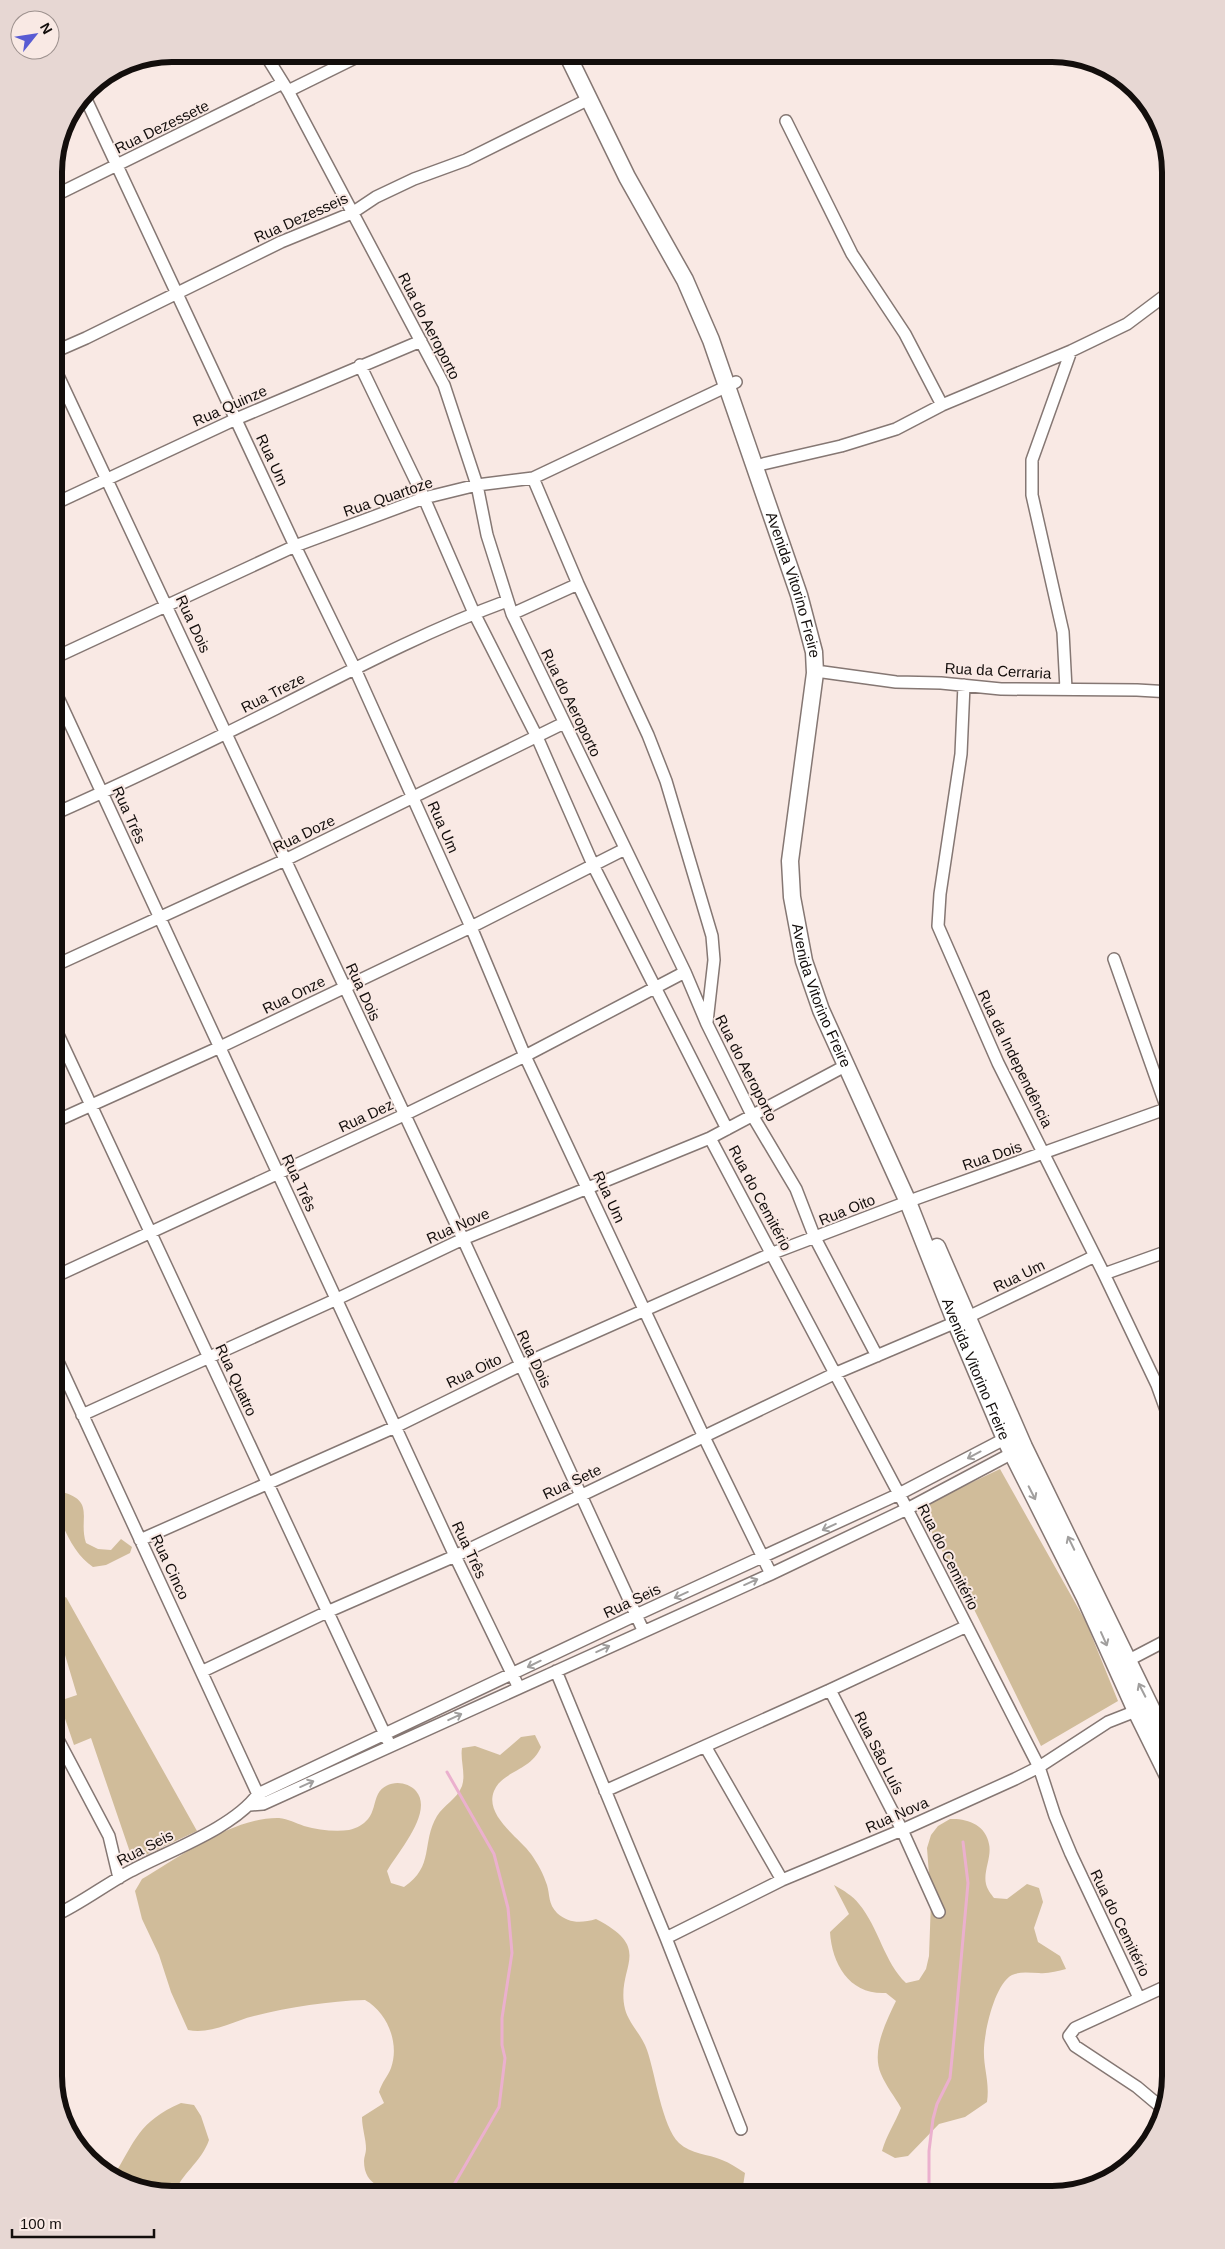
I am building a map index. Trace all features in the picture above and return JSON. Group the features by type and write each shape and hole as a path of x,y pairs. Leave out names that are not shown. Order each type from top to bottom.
{"street":[{"name":"Rua do Aeroporto","path":"270,62 285,87 444,386 477,485 487,535 512,614 685,972 707,1024 752,1115 796,1189 815,1238 877,1356"},
{"name":"Rua Dezessete","path":"63,192 285,87 344,62"},
{"name":"Avenida Vitorino Freire","path":"571,62 587,100 627,177 685,280 732,384 763,464 813,617 823,672 797,844 799,903 813,966 822,995 1014,1443 1136,1711 1162,1764"},
{"name":"Rua Dezesseis","path":"63,348 281,242 352,213 376,197 414,179 492,148 587,100"},
{"name":"Rua Um","path":"88,103 295,546 355,669 472,927 525,1056 588,1186 704,1437 771,1574"},
{"path":"786,121 852,254 905,334 942,405"},
{"path":"763,464 869,438 896,429 942,405 1071,351 1128,324 1162,299"},
{"name":"Rua Quinze","path":"63,500 236,419 360,365 421,341"},
{"path":"1066,689 1063,632 1032,495 1030,476 1034,453 1071,351"},
{"path":"360,365 424,498 474,613 537,737 594,866 727,1129"},
{"name":"Avenida Vitorino Freire","path":"732,384 800,595 814,652 814,682 790,861 792,897 804,961 821,1010 846,1066 911,1200"},
{"name":"Rua Quartoze","path":"63,654 295,546 424,498 477,485 533,478 732,384"},
{"name":"Rua Dois","path":"63,386 168,606 643,1630"},
{"path":"533,478 578,584 648,735 666,781 704,902 712,936 714,960 707,1024"},
{"path":"512,614 578,584"},
{"name":"Rua Treze","path":"63,810 227,733 355,669 474,613 507,601"},
{"name":"Rua da Cerraria","path":"823,672 896,682 964,685 1001,689 1162,692"},
{"name":"Rua da Independência","path":"964,685 961,754 940,894 938,926 998,1063 1104,1274 1162,1401"},
{"name":"Rua Três","path":"63,708 454,1556 519,1688"},
{"name":"Rua Doze","path":"63,962 285,860 564,723"},
{"name":"Rua Onze","path":"63,1118 218,1048 472,927 626,849"},
{"path":"1114,959 1162,1089"},
{"name":"Rua Dez","path":"62,1273 149,1231 404,1115 525,1056 685,972"},
{"name":"Rua Quatro","path":"63,1045 391,1747"},
{"name":"Rua Nove","path":"82,1415 337,1300 463,1239 588,1186 710,1138 846,1066"},
{"name":"Rua Dois","path":"911,1200 1045,1154 1162,1111"},
{"name":"Rua do Cemitério","path":"710,1138 773,1253 834,1374 907,1509 1039,1767 1049,1802 1071,1854 1139,1998"},
{"name":"Rua Oito","path":"140,1540 395,1427 520,1366 645,1309 773,1253 911,1200"},
{"path":"1104,1274 1162,1253"},
{"name":"Rua Um","path":"961,1319 1095,1256"},
{"name":"Rua Sete","path":"203,1671 327,1612 454,1556 834,1374 961,1319"},
{"name":"Rua Cinco","path":"62,1372 203,1671 260,1799"},
{"name":"Avenida Vitorino Freire","path":"1014,1443 1162,1731"},
{"path":"260,1799 391,1747 643,1630 771,1574 907,1509 1014,1443"},
{"name":"Rua Seis","path":"62,1912 74,1907 119,1878 194,1840 260,1799 385,1736 636,1615 1014,1443"},
{"path":"605,1791 967,1626"},
{"path":"1127,1661 1162,1643"},
{"path":"556,1670 666,1938 741,2129"},
{"name":"Rua São Luís","path":"830,1690 902,1830 939,1912"},
{"name":"Rua Nova","path":"666,1938 782,1880 902,1830 1039,1767 1108,1722 1136,1711"},
{"path":"705,1746 782,1880"},
{"path":"62,1747 109,1836 119,1878"},
{"path":"1158,2105 1137,2087 1076,2046 1070,2036 1075,2028 1162,1988"}],"shaded area":[{"path":"1000,1469 1086,1622 1118,1701 1041,1746 967,1595 918,1508"},
{"path":"62,1492 79,1500 82,1506 86,1543 98,1549 111,1550 121,1539 132,1547 130,1553 106,1565 93,1567 79,1554 62,1523"},
{"path":"66,1597 197,1831 133,1861 91,1738 74,1745 62,1710 62,1700 77,1695 65,1655 62,1657 62,1599"},
{"path":"535,1735 541,1747 530,1761 498,1784 492,1800 498,1818 536,1861 548,1889 552,1906 557,1913 566,1919 576,1922 596,1919 614,1930 624,1940 629,1950 623,1994 625,2009 629,2020 647,2050 668,2125 673,2135 684,2147 694,2152 725,2161 745,2173 743,2186 377,2186 372,2182 365,2170 366,2145 362,2117 384,2103 379,2092 391,2068 394,2049 390,2029 380,2012 373,2005 365,2000 310,2005 254,2016 205,2031 188,2030 171,1992 159,1955 142,1919 135,1891 142,1879 225,1831 261,1819 279,1818 315,1829 344,1831 355,1828 364,1823 370,1816 378,1794 382,1789 391,1784 402,1783 416,1791 420,1800 421,1810 418,1821 406,1843 387,1871 391,1883 404,1887 420,1871 424,1862 432,1826 437,1816 460,1791 463,1777 462,1748 475,1746 500,1755 521,1737"},
{"path":"950,1819 969,1821 980,1827 987,1837 990,1849 985,1879 987,1888 994,1898 1007,1899 1027,1884 1039,1888 1043,1902 1034,1928 1038,1942 1060,1956 1066,1969 1046,1973 1019,1973 1012,1975 1006,1980 992,2008 985,2040 987,2102 965,2117 939,2124 908,2156 895,2158 882,2151 901,2108 881,2074 878,2056 881,2037 896,2001 886,1993 862,1989 845,1976 839,1966 830,1932 849,1914 834,1885 851,1896 866,1913 898,1975 906,1983 919,1980 926,1969 929,1956 931,1901 927,1848 931,1835 938,1826"},
{"path":"181,2103 194,2105 201,2116 209,2140 201,2155 178,2186 165,2186 137,2181 116,2171 140,2133 155,2117"}],"waterway":[{"path":"447,1772 494,1854 508,1908 512,1953 502,2018 502,2045 505,2058 499,2107 453,2186"},
{"path":"929,2186 929,2151 933,2119 937,2104 950,2078 954,2038 968,1883 963,1842"}]}
